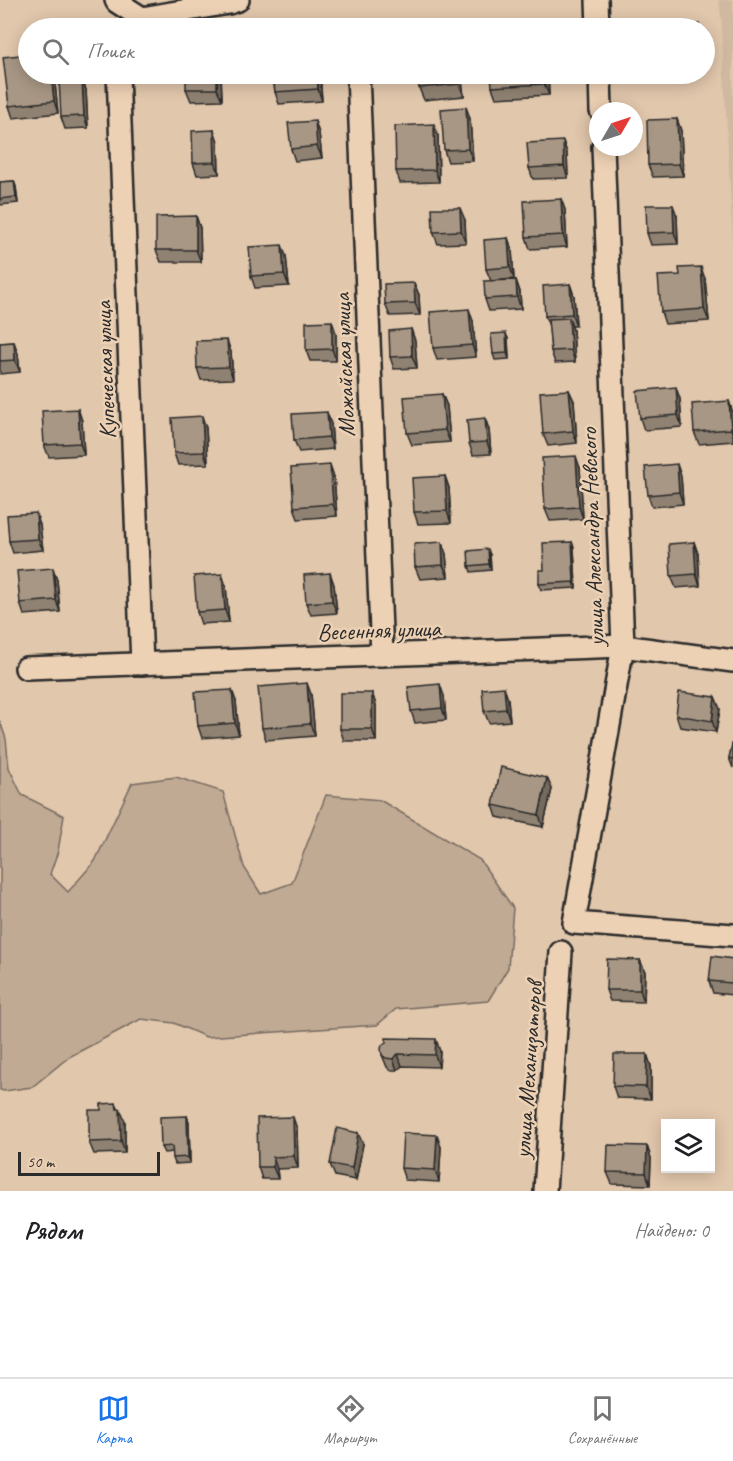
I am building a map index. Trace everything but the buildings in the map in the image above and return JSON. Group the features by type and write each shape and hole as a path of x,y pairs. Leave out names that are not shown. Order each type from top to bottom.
{"street":[{"path":"117,1 142,18 238,0"},
{"path":"597,0 598,18"},
{"name":"Купеческая улица","path":"118,84 142,664"},
{"name":"Можайская улица","path":"358,84 382,655"},
{"path":"600,84 601,102"},
{"name":"улица Александра Невского","path":"603,156 623,646 574,922 733,935"},
{"name":"Весенняя улица","path":"26,668 623,646 733,661"},
{"name":"улица Механизаторов","path":"545,1191 561,951"}],"shaded area":[{"path":"719,0 733,0 733,245 721,17"},
{"path":"0,721 6,739 9,768 22,795 64,816 58,851 50,874 68,892 95,861 132,783 176,777 223,792 244,867 261,894 292,883 326,795 380,800 480,860 513,908 508,968 488,1001 396,1009 377,1025 206,1037 174,1023 141,1019 69,1057 32,1087 0,1090"}]}
